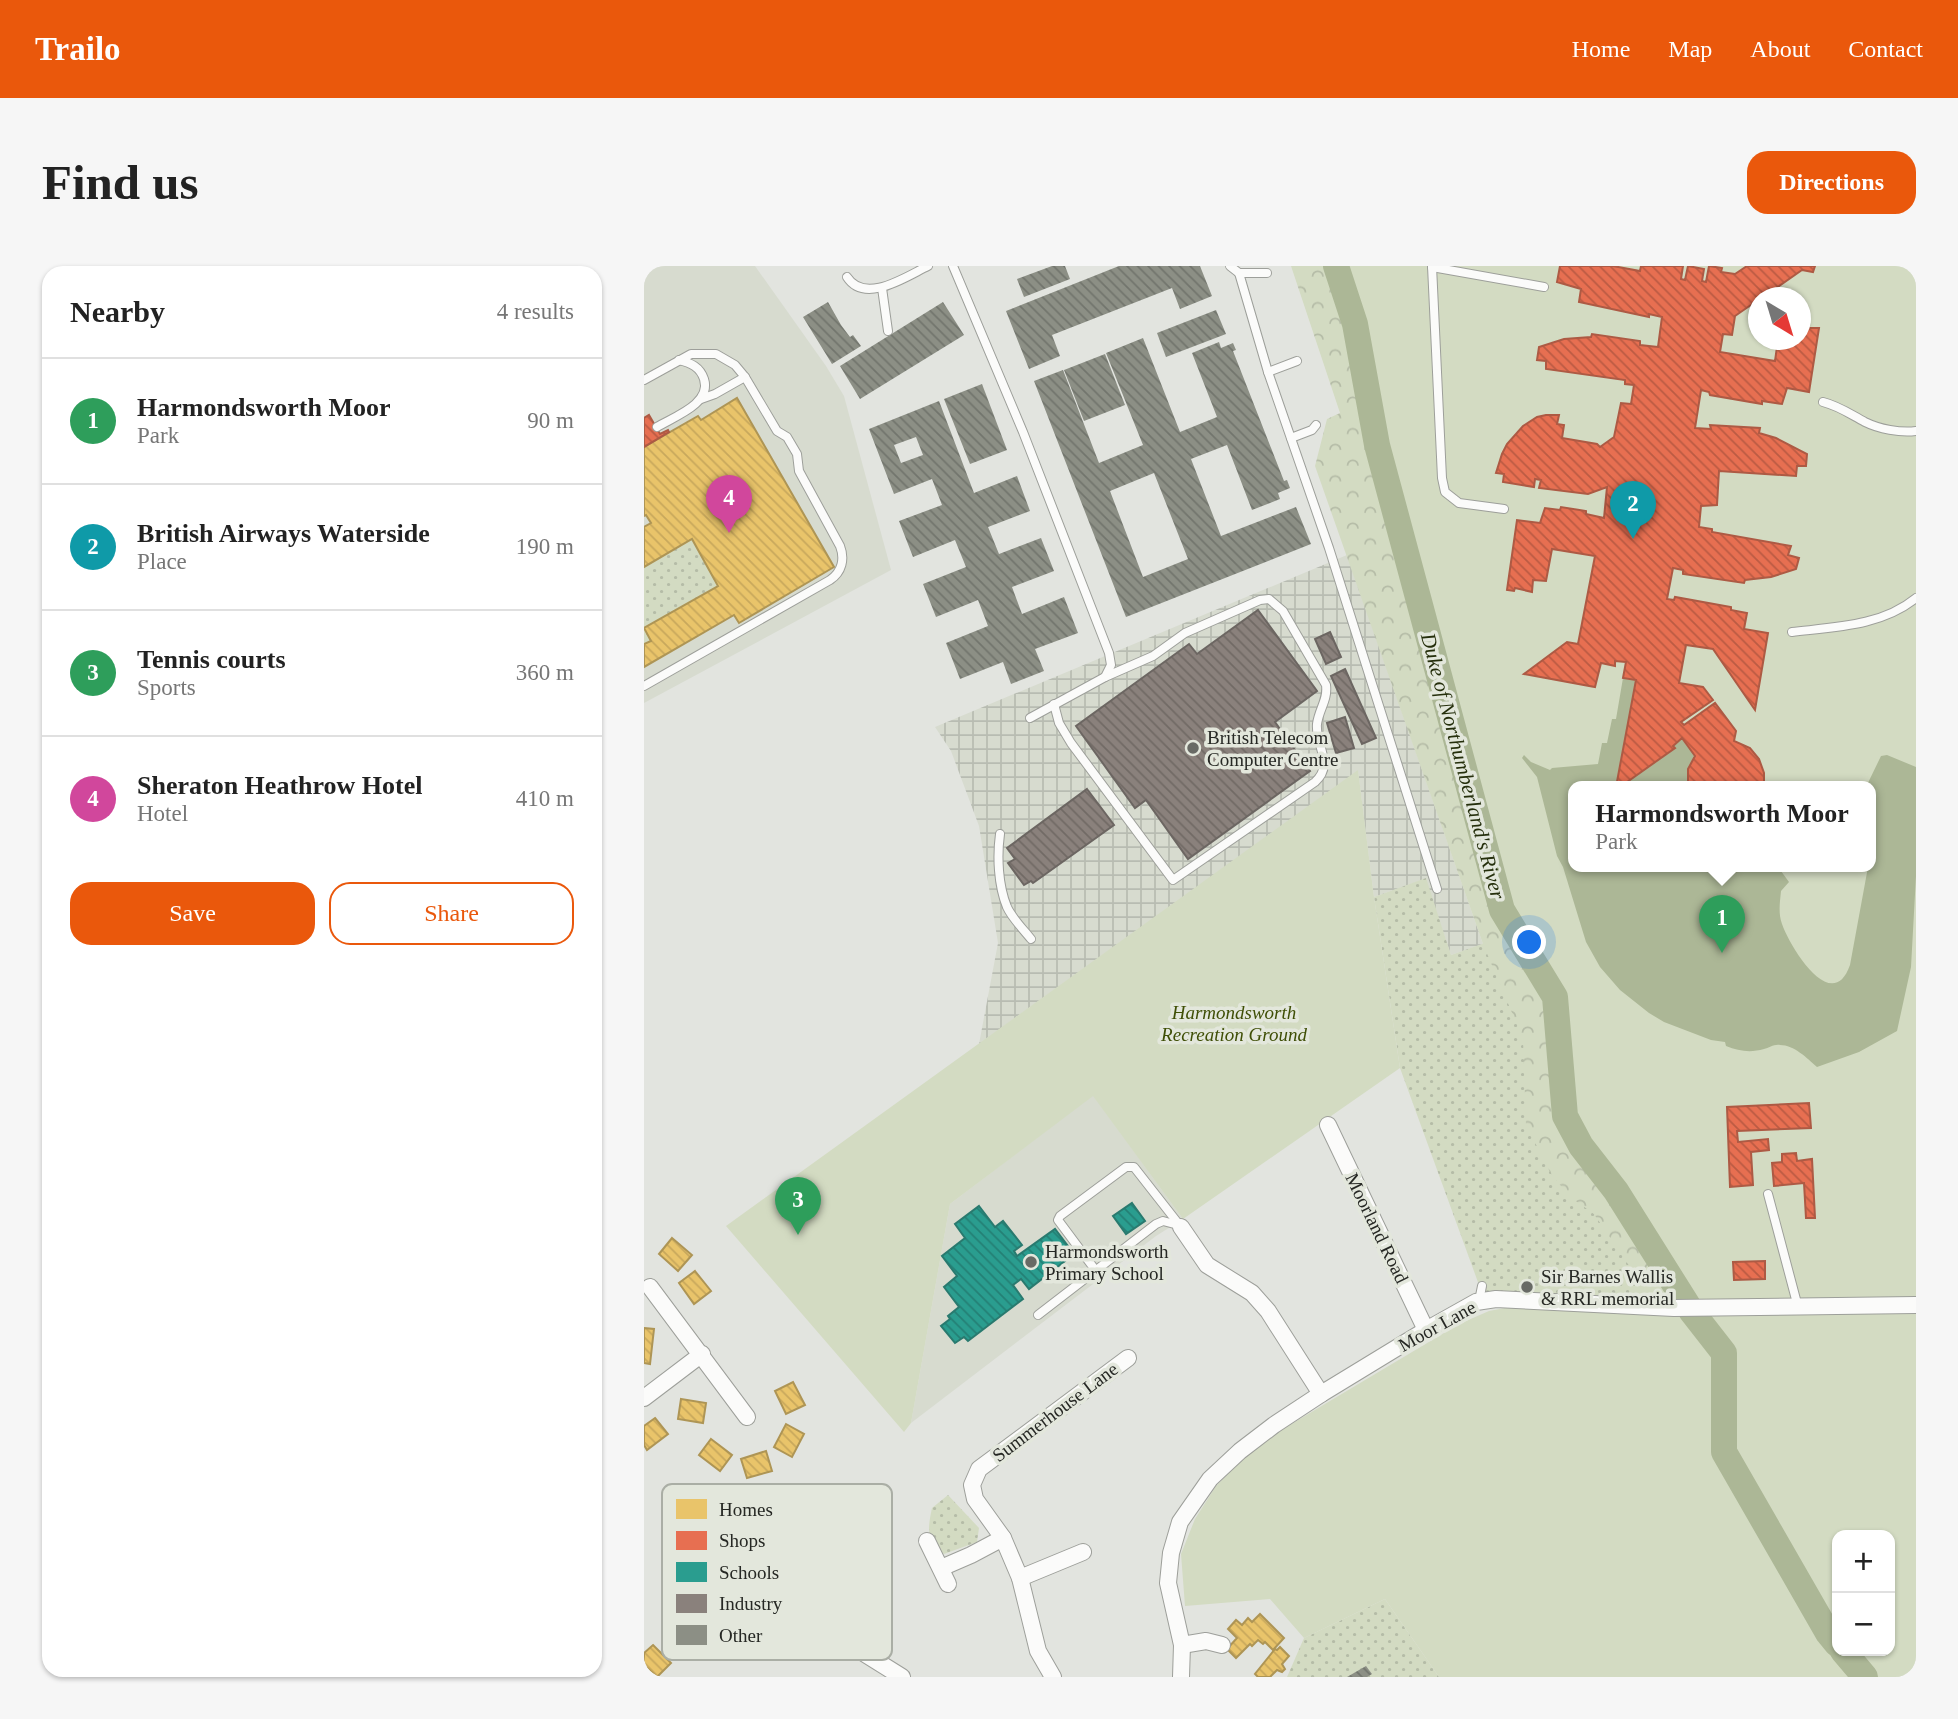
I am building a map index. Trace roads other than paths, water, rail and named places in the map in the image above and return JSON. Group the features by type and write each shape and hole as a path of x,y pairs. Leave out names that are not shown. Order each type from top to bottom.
{"street":[{"name":"Moorland Road","path":"1328,1125 1426,1330"},
{"path":"1181,1227 1207,1265 1252,1293 1268,1311 1321,1394"},
{"path":"650,1287 747,1417"},
{"name":"Moor Lane","path":"1181,1677 1181,1645 1168,1583 1171,1553 1180,1522 1210,1479 1240,1451 1321,1394 1481,1294 1496,1299 1674,1308 1916,1305"},
{"path":"644,1398 702,1354"},
{"name":"Summerhouse Lane","path":"1053,1677 1038,1651 1020,1578 1003,1538 975,1499 972,1485 979,1469 1128,1357"},
{"path":"941,1567 1003,1538"},
{"path":"928,1541 948,1584"},
{"path":"1020,1578 1083,1552"},
{"path":"1181,1645 1206,1641 1222,1645"},
{"path":"875,1660 902,1677"}],"lane":[{"path":"846,277 850,283 882,288 928,266"},
{"path":"953,266 1023,432 1109,653 1111,666 1105,677"},
{"path":"1230,266 1239,273 1268,372 1329,548 1437,889"},
{"path":"1504,509 1459,503 1445,492 1442,478 1432,267 1544,287"},
{"path":"1239,273 1267,273"},
{"path":"882,288 888,331"},
{"path":"644,380 679,360 700,353 716,354 729,360 745,377 777,431 787,437 797,454 799,471 842,552 842,566 830,580 644,685"},
{"path":"679,360 694,365 701,373 706,386 701,399"},
{"path":"1268,372 1297,361"},
{"path":"657,427 701,399 745,377"},
{"path":"1823,402 1838,405 1867,423 1888,429 1916,431"},
{"path":"1291,439 1312,430 1316,425"},
{"path":"1792,632 1864,623 1896,613 1916,598"},
{"path":"1030,718 1054,704 1105,677 1153,656 1185,633 1260,600 1269,599 1283,611 1326,685 1326,698 1317,724 1325,759 1324,769 1315,782 1173,880 1071,743 1059,723 1054,704"},
{"path":"1000,834 999,863 1007,907 1031,939"},
{"path":"1096,1271 1058,1220 1126,1167 1134,1167 1181,1227"},
{"path":"1768,1194 1798,1307"},
{"path":"1038,1315 1159,1222 1170,1222 1181,1227"}],"waterway":[{"name":"Duke of Northumberland's River","path":"1336,266 1355,324 1377,445 1502,910 1555,997 1565,1116 1581,1146 1616,1191 1692,1312 1724,1353 1724,1452 1832,1638"},
{"name":"Duke of Northumberland's River","path":"1847,1656 1865,1677"}],"place":[{"name":"Sheraton Heathrow Hotel","path":"729,533"},
{"name":"British Airways Waterside","path":"1633,539"},
{"name":"British Telecom Computer Centre","path":"1193,748"},
{"name":"Harmondsworth Moor","path":"1722,953"},
{"name":"Tennis courts","path":"798,1235"},
{"name":"Harmondsworth Primary School","path":"1031,1262"},
{"name":"Sir Barnes Wallis & RRL memorial","path":"1527,1287"}],"park label":[{"name":"Harmondsworth Recreation Ground","path":"1234,1023"}]}
